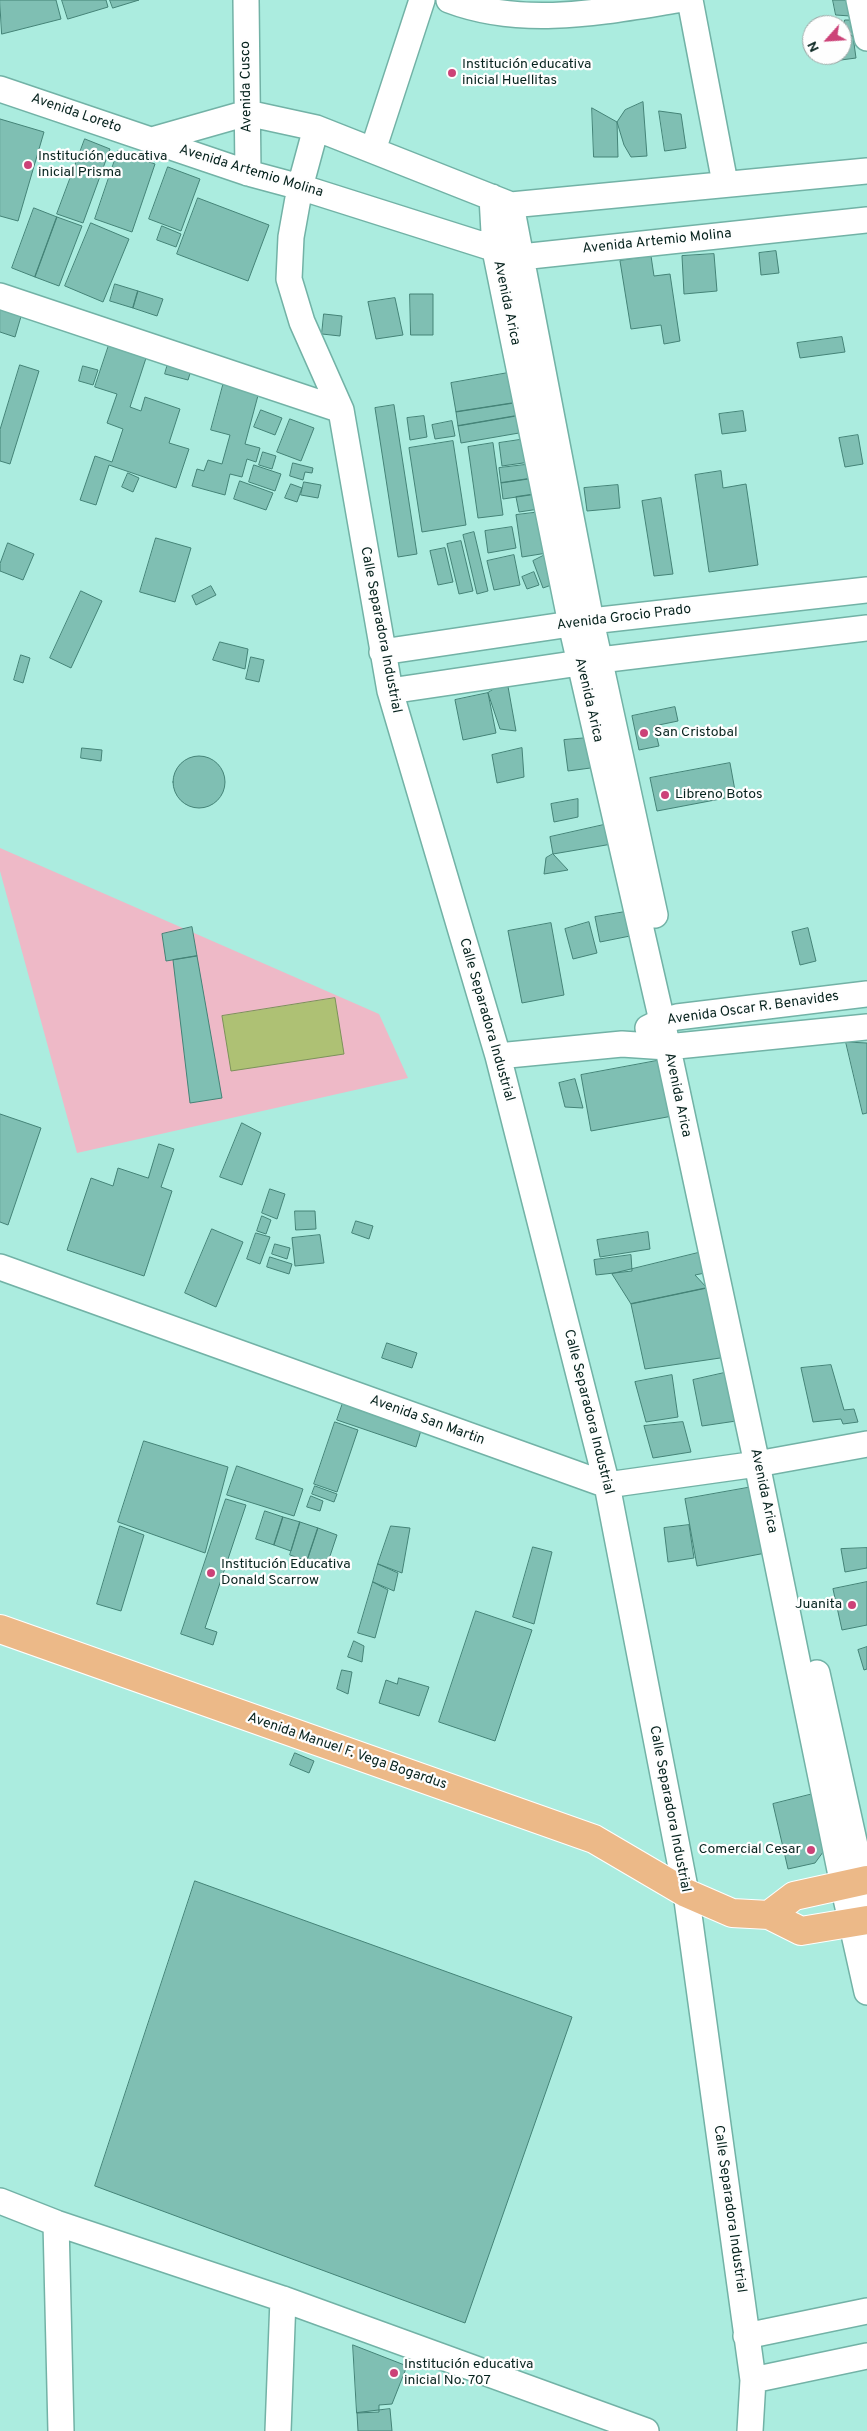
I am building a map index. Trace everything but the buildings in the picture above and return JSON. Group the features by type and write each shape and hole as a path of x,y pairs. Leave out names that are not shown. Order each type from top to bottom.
{"main road":[{"name":"Avenida Manuel F. Vega Bogardus","path":"0,1629 594,1839 686,1893 732,1913 770,1915"},
{"path":"859,1921 801,1932 770,1915 794,1896 860,1886"}],"street":[{"name":"Avenida Cusco","path":"246,0 248,173"},
{"path":"373,150 422,0"},
{"path":"450,0 477,10 547,16 592,14 677,0"},
{"path":"690,0 725,183"},
{"path":"862,5 867,38"},
{"name":"Avenida Loreto","path":"0,89 152,140"},
{"name":"Avenida Artemio Molina","path":"152,140 247,113 316,128 501,201 867,171"},
{"name":"Calle Separadora Industrial","path":"316,128 300,187 291,237 290,279 302,322 340,410 390,691 498,1056 607,1485 686,1893 752,2380 750,2431"},
{"name":"Avenida Artemio Molina","path":"152,140 248,173 300,187 520,257 867,220"},
{"name":"Avenida Arica","path":"501,201 495,250 670,1019 674,1046 764,1463 860,1886 859,1921 867,1992"},
{"name":"Avenida Arica","path":"501,201 520,257 581,622"},
{"path":"0,296 340,410"},
{"name":"Avenida Grocio Prado","path":"382,652 581,622 867,590"},
{"path":"390,691 590,662 867,628"},
{"name":"Avenida Oscar R. Benavides","path":"622,1044 670,1019 867,994"},
{"name":"Avenida Oscar R. Benavides","path":"622,1044 674,1046 867,1026"},
{"path":"498,1056 622,1044"},
{"name":"Avenida San Martin","path":"0,1267 607,1485 764,1463 867,1444"},
{"path":"0,2201 56,2223 283,2298 646,2431"},
{"path":"56,2223 61,2431"},
{"path":"278,2431 283,2298"},
{"path":"746,2336 867,2311"},
{"path":"752,2380 867,2356"}],"shaded area":[{"path":"0,848 379,1014 408,1078 77,1153 0,871"},
{"path":"335,998 344,1054 231,1071 222,1016"}],"place":[{"name":"Institución educativa inicial Huellitas","path":"452,73"},
{"name":"Institución educativa inicial Prisma","path":"28,165"},
{"name":"San Cristobal","path":"644,733"},
{"name":"Libreno Botos","path":"665,795"},
{"name":"Institución Educativa Donald Scarrow","path":"211,1573"},
{"name":"Juanita","path":"852,1605"},
{"name":"Comercial Cesar","path":"811,1850"},
{"name":"Institución educativa inicial No. 707","path":"394,2373"}]}
